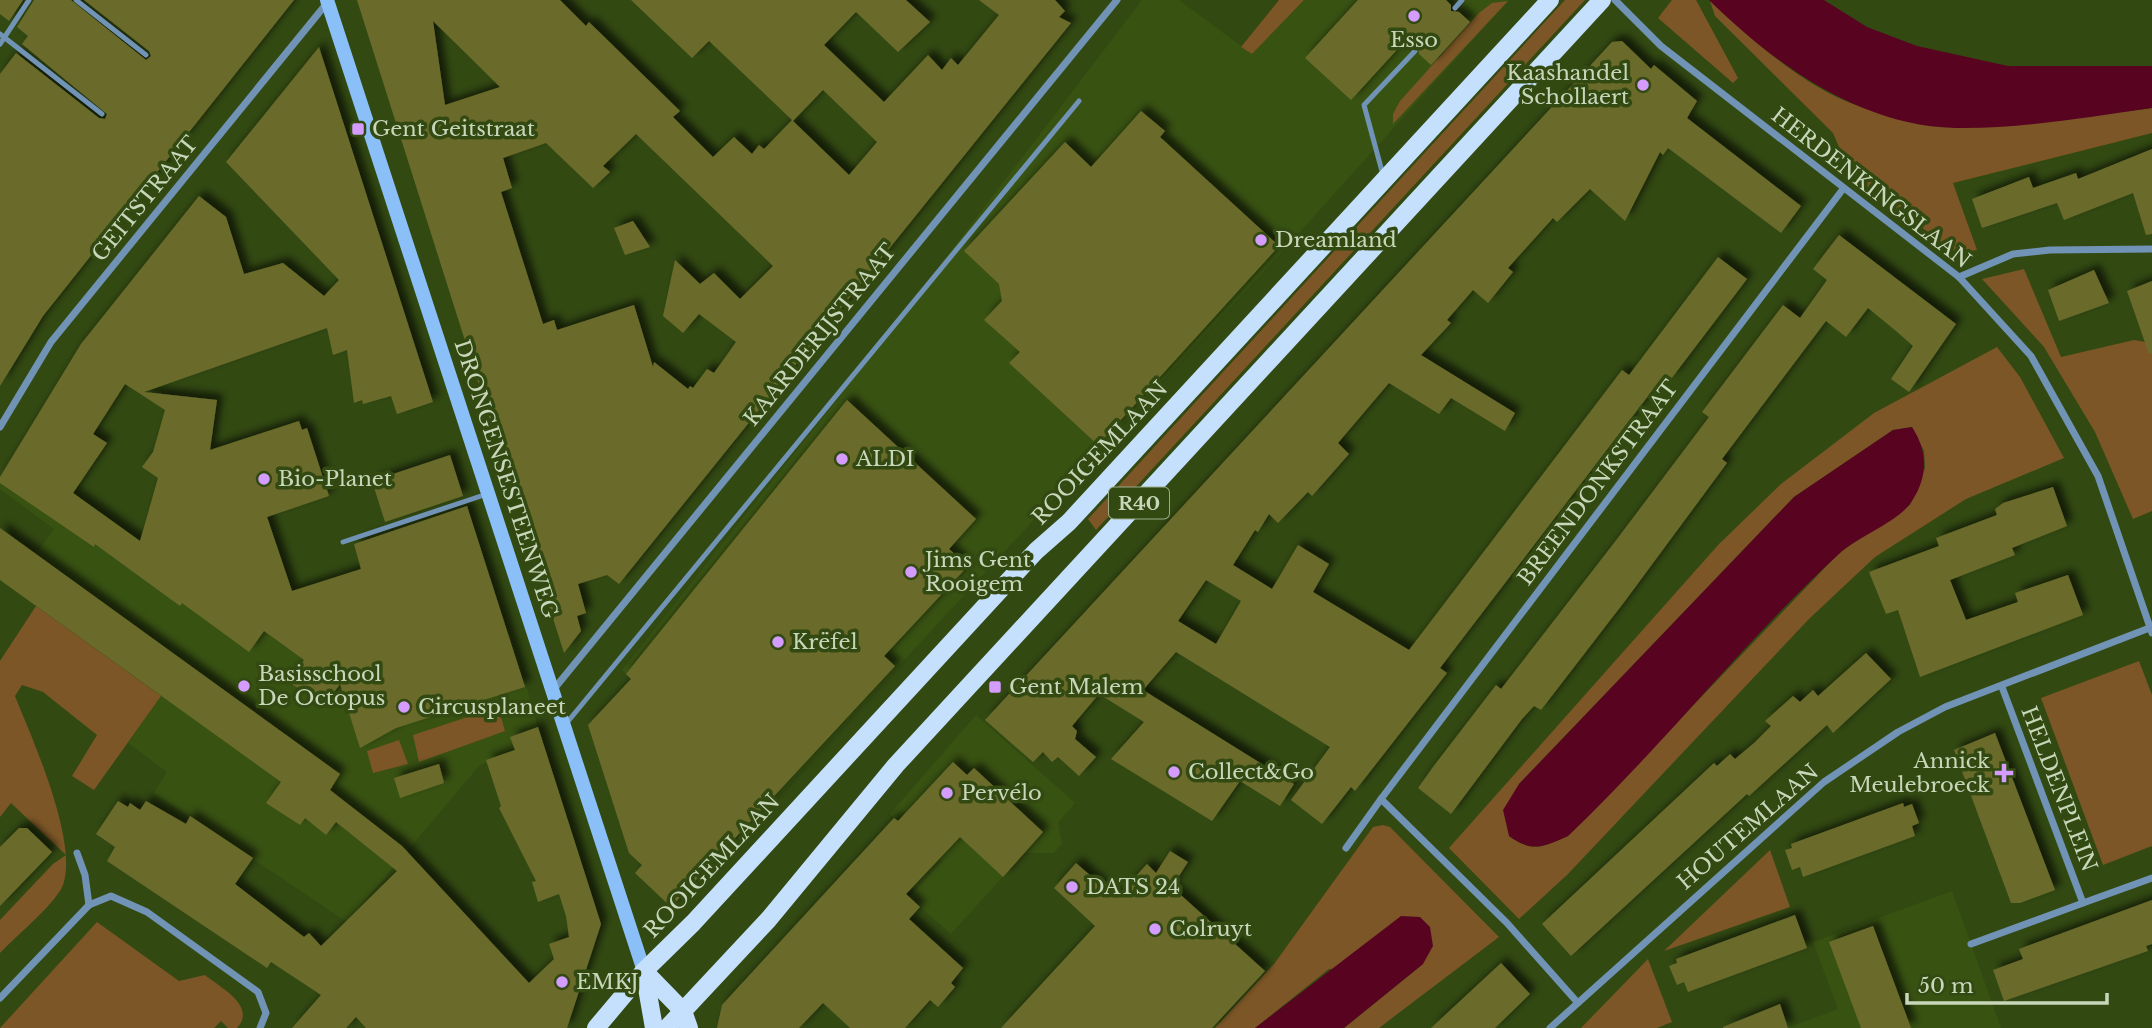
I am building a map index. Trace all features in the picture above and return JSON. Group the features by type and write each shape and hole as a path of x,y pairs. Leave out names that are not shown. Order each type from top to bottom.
{"main road":[{"name":"ROOIGEMLAAN","path":"596,1028 644,971 693,923 1036,551 1069,522 1550,0"},
{"name":"R40","path":"667,1028 685,1020 896,765 1602,0"},
{"name":"DRONGENSESTEENWEG","path":"644,971 685,1020"},
{"name":"DRONGENSESTEENWEG","path":"644,971 654,1028"}],"street":[{"name":"HERDENKINGSLAAN","path":"1615,0 1661,46 1959,277 2031,356 2083,444 2098,476 2151,629"},
{"name":"GEITSTRAAT","path":"0,427 51,342 329,1"},
{"name":"DRONGENSESTEENWEG","path":"329,1 551,692 644,971"},
{"name":"KAARDERIJSTRAAT","path":"551,692 1112,2"},
{"name":"BREENDONKSTRAAT","path":"1346,848 1843,189"},
{"path":"1959,277 2013,254 2063,249 2152,249"},
{"name":"HOUTEMLAAN","path":"1550,1028 1824,782 1898,732 1945,707 2151,629"},
{"name":"HELDENPLEIN","path":"2001,687 2083,903"},
{"path":"1381,799 1507,923 1578,1003"},
{"path":"77,853 85,875 89,905"},
{"name":"HELDENPLEIN","path":"1970,944 2152,878"},
{"path":"0,998 89,905 111,896 124,899 258,992 265,1003 266,1013 260,1028"}],"lane":[{"path":"0,44 2,35 29,0"},
{"path":"76,0 146,55"},
{"path":"1455,8 1462,0"},
{"path":"2,35 102,114"},
{"path":"1384,180 1364,105 1415,51"},
{"path":"563,728 1079,101"},
{"path":"343,541 487,494"}],"shaded area":[{"path":"1142,0 1179,0 1252,54 1304,0 1509,0 1281,253 769,806 622,670 842,394"},
{"path":"1279,0 1304,0 1252,54 1241,47"},
{"path":"1565,0 1585,0 1096,530 1088,519"},
{"path":"1672,0 1696,0 1738,78 1733,83 1658,18"},
{"path":"1709,0 1824,0 1867,27 1917,46 2008,66 2152,66 2152,108 2004,127 1955,128 1920,125 1886,116 1821,87 1762,47"},
{"path":"1508,1 1393,124 1393,114 1400,101 1479,13 1492,3"},
{"path":"1710,1 1762,47 1818,87 1857,105 1897,117 1982,125 2068,119 2152,108 2152,133 1953,183 1977,250 1956,253 1851,175 1833,133 1715,16"},
{"path":"2024,269 2061,357 2134,340 2152,343 2152,511 2133,519 2095,432 2044,347 1982,279"},
{"path":"1997,347 2020,377 2064,458 1966,499 1875,557 1809,619 1568,874 1519,919 1449,848 1719,544 1781,484 1874,413","holes":["1912,427 1924,451 1925,468 1910,505 1840,552 1568,836 1538,846 1525,845 1509,836 1519,784 1794,497 1893,430"]},
{"path":"1912,427 1921,446 1924,464 1917,492 1906,509 1839,554 1736,658 1637,766 1568,836 1552,843 1532,846 1509,836 1503,810 1519,784 1794,497 1893,430"},
{"name":"Basisschool De Octopus","path":"16,451 341,687 511,633 538,727 515,750 479,766 347,922 154,793 167,772 128,743 161,696 10,587 54,529 0,489 0,480"},
{"path":"36,606 161,696 94,790 72,776 97,735 43,692 22,685 15,696 43,765 61,823 65,854 11,803 0,817 0,661"},
{"path":"2139,661 2152,695 2152,846 2103,865 2041,698"},
{"path":"498,707 505,731 419,762 413,735"},
{"path":"976,715 1075,803 1058,823 1062,843 1054,853 1024,853 951,934 909,897 942,862 890,814"},
{"path":"399,740 408,764 373,773 367,751"},
{"path":"1373,827 1390,827 1499,937 1379,1028 1344,1028 1423,964 1329,969 1255,1028 1215,1028 1274,964"},
{"path":"1770,850 1790,907 1664,951"},
{"path":"65,855 66,873 60,891 0,953 0,920 53,864"},
{"path":"1952,891 2001,1028 1787,1028 1838,1009 1813,942"},
{"path":"1401,916 1420,917 1430,927 1433,946 1423,964 1344,1028 1255,1028"},
{"path":"97,922 179,981 205,975 220,986 234,998 243,1012 237,1028 228,1028 221,1021 214,1028 0,1028"},
{"path":"1648,959 1672,1022 1657,1028 1581,1028"}],"building":[{"path":"0,0 23,0 9,21 0,14"},
{"path":"34,0 71,0 146,60 151,56 149,51 84,0 294,0 43,316 0,386 0,74 16,53 99,118 105,119 107,114 22,44 28,36 17,27"},
{"path":"357,0 560,0 586,26 589,22 680,111 673,117 713,157 734,137 752,154 759,145 764,149 792,120 709,41 692,58 631,0 906,0 930,22 898,52 856,12 824,45 884,102 928,55 942,70 951,58 958,65 999,15 979,0 1055,0 1065,11 1059,17 1071,23 619,584 607,575 578,584 586,613 577,616 581,631 564,653","holes":["433,21 500,87 445,105","823,90 877,142 849,175 793,121","636,134 773,266 740,299 714,273 700,284 675,260 663,316 683,333 699,314 736,342 714,373 707,369 693,388 690,386 688,389 654,362 653,367 634,305 557,330 554,320 543,324 501,192 512,188 503,158 546,143 593,188 610,172 603,166"]},
{"path":"1358,0 1446,0 1451,5 1451,11 1459,12 1470,22 1431,65 1419,54 1418,47 1411,47 1405,41 1351,100 1305,58"},
{"path":"1622,41 1651,69 1654,65 1697,101 1687,118 1801,206 1781,233 1668,148 1663,155 1660,152 1625,221 1590,189 1557,222 1553,218 1508,268 1513,272 1488,303 1473,290 1447,320 1451,323 1421,355 1515,413 1505,431 1451,398 1439,414 1389,383 1338,443 1349,454 1312,496 1308,492 1278,523 1269,514 1258,532 1255,530 1233,565 1272,589 1298,545 1329,564 1313,592 1409,650 1622,370 1629,375 1718,257 1747,279 1671,379 1665,374 1622,430 1440,668 1447,673 1355,791 1351,787 1322,824 1291,800 1330,747 1176,652 1143,690 1294,784 1280,806 1240,781 1212,821 1111,759 1144,722 1099,694 1072,726 1077,731 1075,739 1096,757 1079,776 1058,757 1052,762 1043,752 1033,762 985,720 1612,42","holes":["1206,580 1241,601 1216,644 1178,621"]},
{"path":"319,47 433,402 397,414 391,396 363,404 362,400 354,403 347,350 333,355 327,328 144,392 217,400 210,450 299,421 302,430 307,428 329,496 267,517 292,591 361,569 354,544 467,506 525,687 396,728 360,748 340,684 324,706 289,682 304,660 264,631 249,652 182,603 180,606 95,544 94,547 0,483 0,477 81,344 199,196 226,217 244,274 283,263 324,296 339,280 226,162","holes":["125,384 165,410 153,452 142,467 158,478 140,541 73,493 107,443 93,434"]},
{"path":"1141,111 1165,131 1160,137 1279,246 1098,445 1009,363 1020,352 984,320 1002,301 999,284 964,251 1065,142 1091,167"},
{"path":"2152,149 2152,234 2146,235 2133,193 2064,220 2057,203 1982,228 1972,199 2029,177 2033,188 2076,173 2078,179"},
{"path":"633,221 650,247 625,255 614,228"},
{"path":"1839,235 1956,324 1909,392 1891,379 1913,346 1896,331 1868,308 1846,337 1826,321 1722,459 1727,463 1625,601 1541,710 1534,706 1522,719 1451,814 1418,788 1496,685 1501,689 1614,543 1709,417 1702,412 1783,305 1800,318 1827,280 1813,269"},
{"path":"2094,270 2109,303 2059,321 2048,290"},
{"path":"2152,281 2152,353 2149,354 2127,291"},
{"path":"847,400 976,519 949,549 968,566 884,656 895,666 671,907 635,873 642,865 629,853 588,725 631,679 626,674"},
{"path":"450,455 463,496 385,522 372,481"},
{"path":"2053,487 2067,526 2012,548 2015,555 1950,580 1966,620 2018,602 2015,593 2068,575 2083,615 1920,677 1898,610 1886,614 1869,572 1939,546 1936,538 1997,515 1995,509 2003,503"},
{"path":"0,528 340,774 330,790 402,846 529,983 554,959 549,944 569,937 566,916 559,894 538,902 532,882 536,881 499,808 501,806 486,760 515,750 510,737 538,727 601,924 567,1028 366,1028 356,1017 346,1028 292,1028 321,995 271,962 267,968 107,861 115,847 96,834 118,801 128,807 130,803 140,810 146,801 186,824 190,816 253,858 235,884 304,937 309,933 321,946 397,871 336,822 326,835 305,818 300,825 266,803 281,782 0,580"},
{"path":"1866,653 1891,679 1833,733 1827,725 1749,796 1747,794 1571,956 1542,924 1714,763 1717,766 1730,754 1735,759 1754,743 1771,726 1765,721 1793,696 1800,702 1813,690 1818,696"},
{"path":"1995,733 2055,890 2020,903 2011,903 1954,750"},
{"path":"953,762 967,775 974,768 1043,832 1003,877 960,837 906,894 920,907 909,919 963,968 951,983 955,987 938,1007 930,1000 905,1028 850,1028 823,1003 799,1028 717,1028 722,1005 894,818 898,821"},
{"path":"439,764 444,783 400,798 394,778"},
{"path":"1903,803 1904,807 1912,804 1919,823 1912,826 1915,836 1803,877 1800,867 1792,870 1785,850 1792,848 1791,844"},
{"path":"19,828 27,828 52,852 0,906 0,847"},
{"name":"Colruyt","path":"1170,851 1188,862 1172,887 1265,971 1212,1028 1001,1028 1095,926 1054,888 1076,863 1116,898 1147,864 1156,873"},
{"path":"2152,900 2152,944 2146,946 2148,951 2004,1001 1993,970 2023,959 2019,949"},
{"path":"1795,915 1807,948 1688,992 1684,982 1677,985 1669,966 1677,963 1676,959"},
{"path":"1873,926 1911,1028 1861,1028 1829,942"},
{"path":"1501,963 1530,994 1495,1028 1431,1028"},
{"path":"1780,1004 1788,1028 1723,1028 1723,1027"}],"place":[{"name":"Esso","path":"1414,16"},
{"name":"Kaashandel Schollaert","path":"1643,85"},
{"name":"Gent Geitstraat","path":"358,129"},
{"name":"Dreamland","path":"1261,240"},
{"name":"ALDI","path":"842,459"},
{"name":"Bio-Planet","path":"264,479"},
{"name":"Jims Gent Rooigem","path":"911,572"},
{"name":"Krëfel","path":"778,642"},
{"name":"Basisschool De Octopus","path":"244,686"},
{"name":"Gent Malem","path":"995,687"},
{"name":"Circusplaneet","path":"404,707"},
{"name":"Collect&Go","path":"1174,772"},
{"name":"Annick Meulebroeck","path":"2004,773"},
{"name":"Pervélo","path":"947,793"},
{"name":"DATS 24","path":"1072,887"},
{"name":"Colruyt","path":"1155,929"},
{"name":"EMKJ","path":"562,982"}]}
